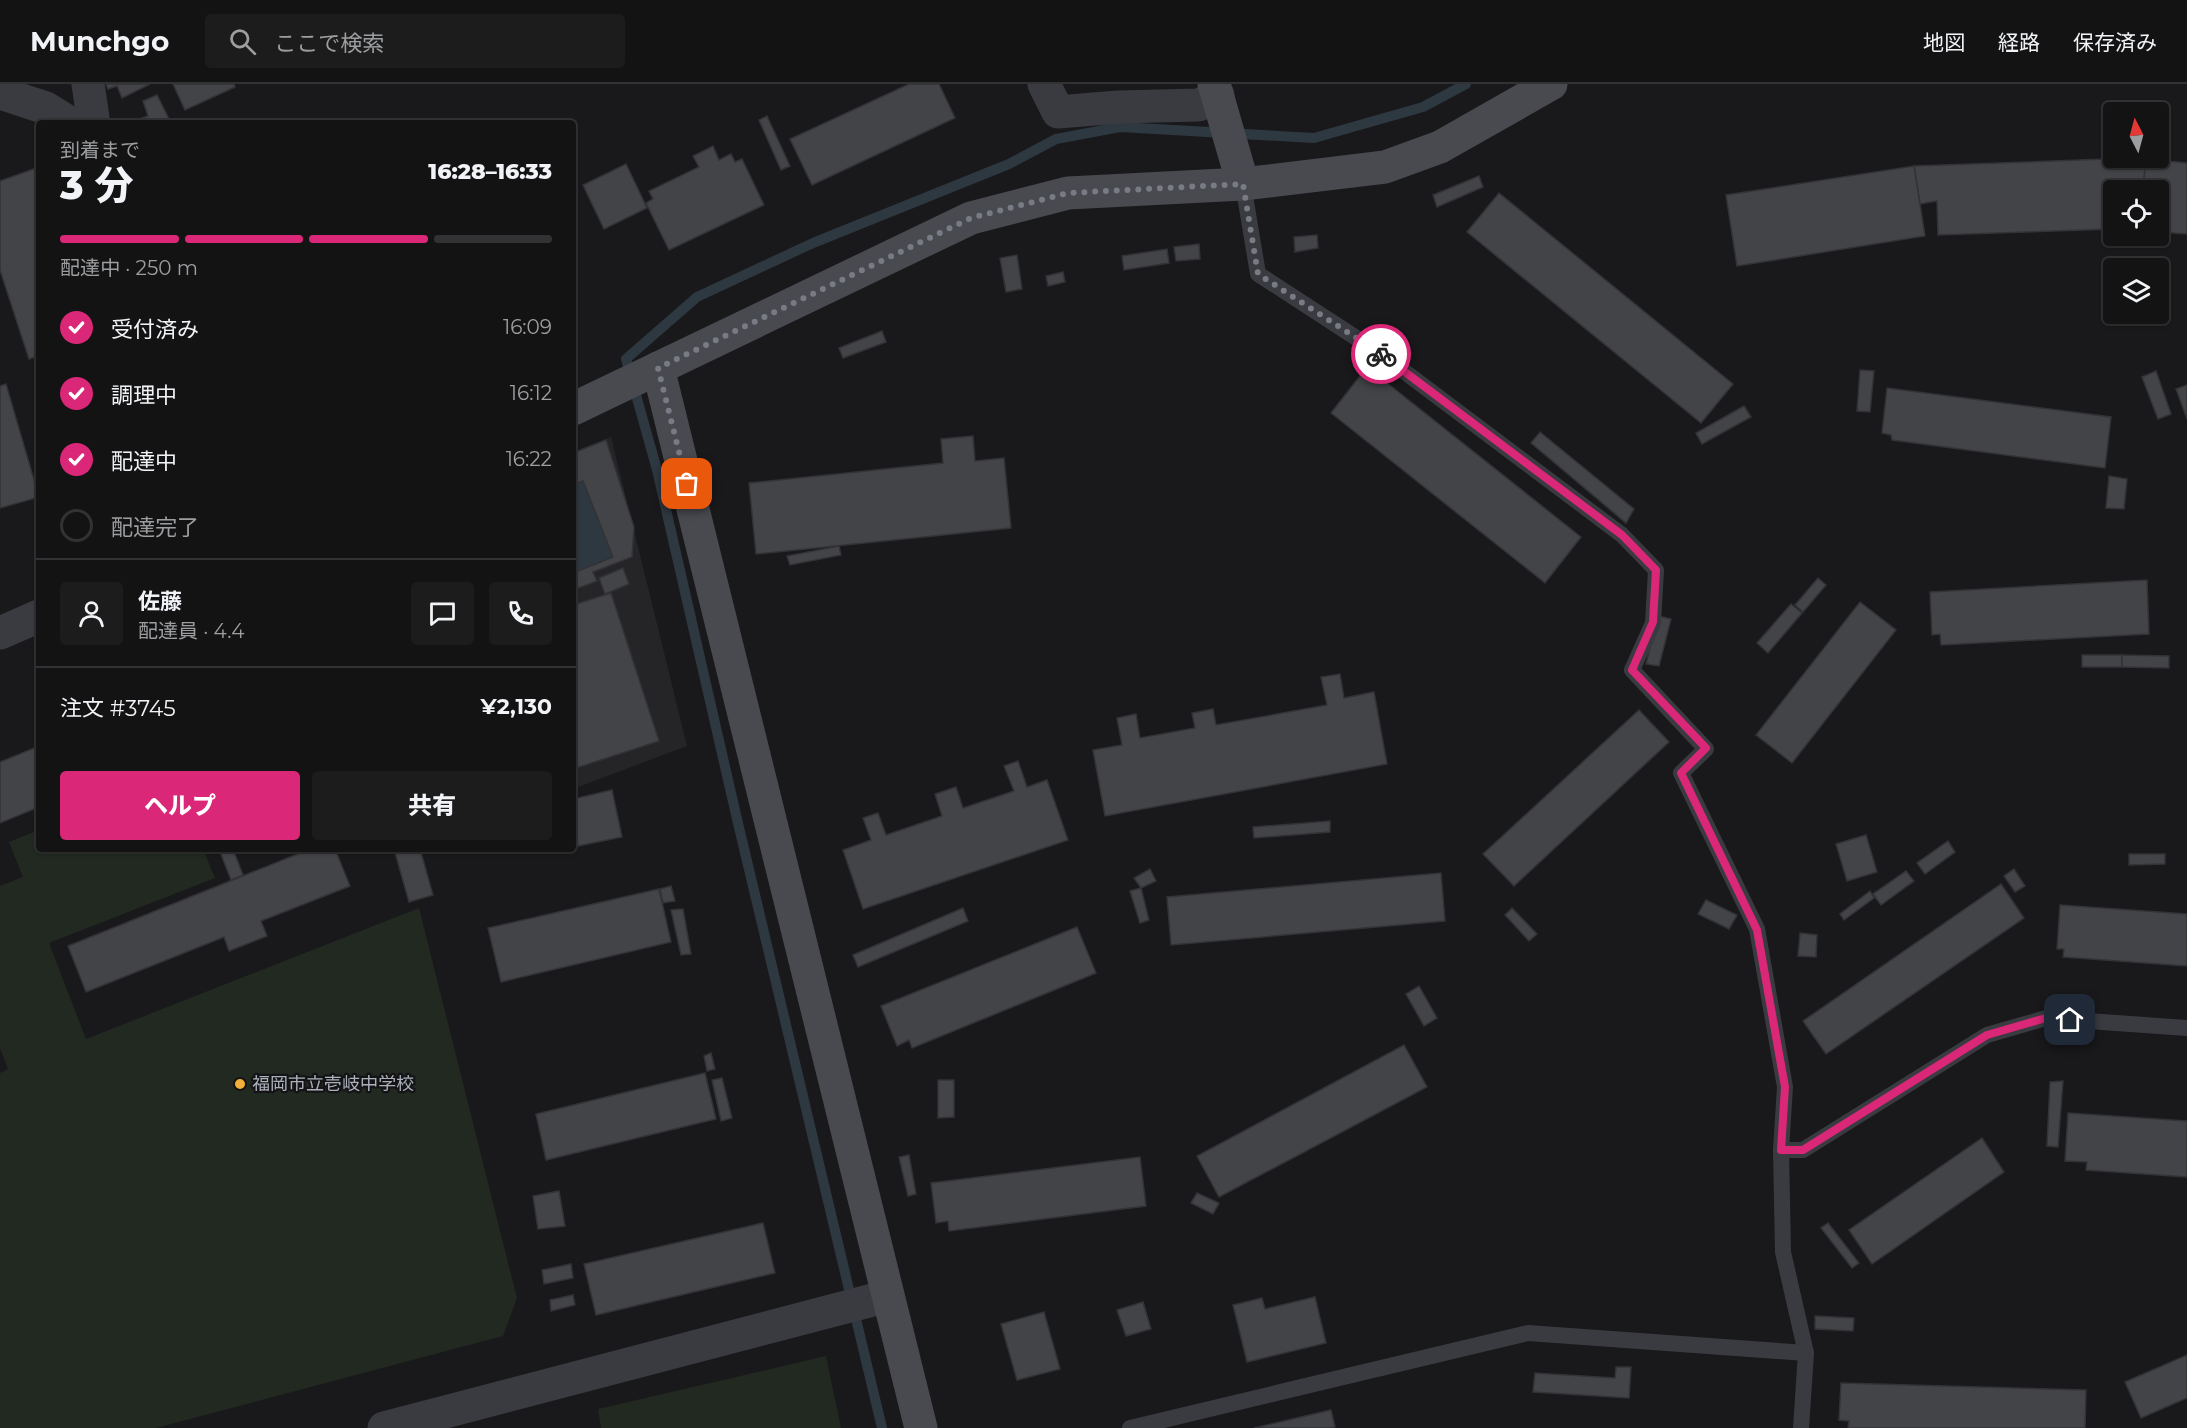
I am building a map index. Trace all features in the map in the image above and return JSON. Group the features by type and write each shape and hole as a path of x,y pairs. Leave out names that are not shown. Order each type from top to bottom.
{"street":[{"path":"88,84 91,120"},
{"path":"1044,84 1058,112 1118,107 1199,105 1219,98 1243,184"},
{"path":"576,408 971,218 1068,193 1243,184 1385,167 1440,147 1551,84"},
{"path":"0,93 46,108 65,120"},
{"path":"658,368 878,1298 921,1428"},
{"path":"0,633 36,617"},
{"path":"384,1428 878,1298"}],"lane":[{"path":"1243,184 1258,274 1390,361 1622,535 1656,570 1653,622 1632,670 1706,748 1681,773 1757,930 1785,1087 1781,1150 1783,1252 1806,1353 1801,1428"},
{"path":"1781,1150 1803,1150 1987,1035 2046,1018 2187,1028"},
{"path":"1130,1428 1528,1333 1806,1353"}],"shaded area":[{"path":"611,437 687,746 576,788 576,451"},
{"path":"583,481 613,557 576,572 576,484"},
{"name":"福岡市立壱岐中学校","path":"36,831 36,852 204,852 215,878 49,943 86,1039 419,908 517,1298 503,1336 156,1428 0,1428 0,1073 8,1069 0,1048 0,886 23,877 9,842"},
{"path":"826,1356 841,1428 601,1428 598,1409"}],"building":[{"path":"106,84 150,84 122,98 117,86 108,89"},
{"path":"173,84 234,84 235,87 185,110"},
{"path":"909,84 939,84 955,118 812,185 790,139"},
{"path":"157,95 170,120 139,120 148,116 143,101"},
{"path":"767,116 790,166 781,170 759,120"},
{"path":"713,146 719,160 731,154 735,162 742,159 764,205 669,250 646,203 653,199 649,191 699,167 693,156"},
{"path":"2103,159 2103,168 2145,168 2144,180 2103,180 2103,229 1938,235 1937,201 1920,204 1914,166"},
{"path":"2169,161 2187,163 2187,234 2169,233 2169,180 2144,180 2145,168 2169,168"},
{"path":"626,164 647,208 604,229 583,185"},
{"path":"1914,166 1925,236 1737,266 1726,195"},
{"path":"36,168 36,357 29,359 0,270 0,181"},
{"path":"1479,176 1483,187 1437,207 1433,195"},
{"path":"1499,193 1733,384 1701,423 1467,232"},
{"path":"1317,235 1318,248 1295,252 1294,237"},
{"path":"1199,244 1200,259 1176,261 1174,247"},
{"path":"1167,249 1169,263 1124,270 1122,256"},
{"path":"1017,255 1022,289 1006,292 1000,258"},
{"path":"1063,272 1065,282 1048,286 1046,276"},
{"path":"882,331 886,342 843,358 839,348"},
{"path":"1367,367 1581,537 1545,583 1331,413"},
{"path":"1860,370 1874,371 1870,412 1857,411"},
{"path":"2156,371 2171,414 2158,419 2142,377"},
{"path":"6,384 36,487 36,498 0,508 0,386"},
{"path":"2187,385 2187,419 2176,389"},
{"path":"1887,388 2111,417 2105,468 1892,440 1891,435 1882,433"},
{"path":"1744,406 1751,417 1702,444 1696,433"},
{"path":"1540,432 1634,509 1626,523 1531,443"},
{"path":"973,436 975,461 1004,458 1011,528 756,554 749,483 943,463 941,439"},
{"path":"606,440 634,527 632,557 593,572 597,581 576,589 576,572 613,557 583,481 576,484 576,452"},
{"path":"2109,476 2127,479 2124,509 2106,508"},
{"path":"839,546 841,555 790,565 787,556"},
{"path":"623,568 629,584 605,594 599,578"},
{"path":"1818,578 1826,585 1803,612 1795,605"},
{"path":"2147,580 2149,634 1941,645 1940,634 1932,635 1930,592"},
{"path":"611,593 659,741 576,768 576,604"},
{"path":"1860,602 1896,630 1792,763 1756,735"},
{"path":"1791,604 1802,613 1768,653 1757,643"},
{"path":"1658,616 1671,619 1659,666 1646,664"},
{"path":"2082,655 2122,655 2122,667 2082,667"},
{"path":"2122,655 2169,656 2169,668 2122,667"},
{"path":"1340,674 1344,698 1374,692 1387,764 1105,816 1093,750 1122,745 1117,718 1136,714 1140,738 1195,728 1192,713 1213,709 1216,725 1327,705 1321,677"},
{"path":"1639,710 1669,742 1514,886 1483,854"},
{"path":"36,747 36,808 0,823 0,762"},
{"path":"1018,761 1027,787 1047,780 1068,840 863,909 843,850 871,840 863,818 878,813 886,835 942,816 935,794 956,787 963,808 1014,791 1004,766"},
{"path":"612,790 622,837 576,846 576,798"},
{"path":"1330,821 1330,832 1254,838 1253,827"},
{"path":"1866,835 1877,872 1847,881 1836,844"},
{"path":"1948,841 1955,852 1925,874 1917,863"},
{"path":"220,852 234,852 243,875 231,880"},
{"path":"303,852 336,852 350,886 261,921 267,936 229,951 224,937 86,992 68,946"},
{"path":"395,852 421,852 433,895 409,902"},
{"path":"2129,854 2165,854 2165,864 2129,865"},
{"path":"1150,869 1156,881 1141,888 1134,878"},
{"path":"2014,869 2025,886 2015,892 2004,876"},
{"path":"1906,871 1914,881 1881,905 1873,894"},
{"path":"1441,873 1445,921 1171,945 1167,897"},
{"path":"2001,884 2024,918 1826,1054 1803,1021"},
{"path":"671,886 675,901 663,903 660,889"},
{"path":"1141,888 1149,920 1140,923 1130,891"},
{"path":"659,889 671,942 501,982 488,928"},
{"path":"1870,891 1874,898 1844,920 1840,914"},
{"path":"1706,900 1737,915 1729,929 1698,914"},
{"path":"2060,905 2187,914 2187,966 2063,957 2064,949 2057,949"},
{"path":"963,908 968,921 858,967 853,955"},
{"path":"1512,908 1537,934 1529,941 1505,915"},
{"path":"683,909 691,954 681,955 671,910"},
{"path":"1077,927 1096,973 912,1048 909,1040 897,1046 881,1006"},
{"path":"1800,933 1817,935 1816,957 1798,956"},
{"path":"1419,986 1437,1018 1424,1026 1406,994"},
{"path":"1404,1045 1427,1087 1219,1197 1197,1156"},
{"path":"711,1053 715,1069 707,1071 704,1056"},
{"path":"705,1073 716,1119 546,1160 536,1114"},
{"path":"722,1078 732,1118 721,1121 712,1080"},
{"path":"938,1080 954,1080 954,1117 938,1118"},
{"path":"2063,1081 2058,1147 2047,1146 2050,1082"},
{"path":"2068,1113 2187,1121 2187,1177 2086,1170 2087,1162 2065,1161"},
{"path":"1982,1138 2004,1172 1872,1264 1849,1230"},
{"path":"909,1155 916,1194 908,1196 899,1157"},
{"path":"1140,1157 1146,1206 949,1231 948,1221 936,1223 931,1183"},
{"path":"559,1191 565,1226 538,1229 533,1196"},
{"path":"1197,1193 1219,1203 1213,1214 1191,1203"},
{"path":"763,1223 775,1273 596,1315 584,1264"},
{"path":"1828,1223 1859,1263 1852,1268 1821,1228"},
{"path":"571,1264 573,1278 544,1284 542,1270"},
{"path":"573,1295 575,1305 551,1311 550,1300"},
{"path":"1315,1297 1326,1343 1247,1362 1233,1305 1262,1298 1265,1309"},
{"path":"1143,1302 1151,1329 1126,1336 1117,1310"},
{"path":"1044,1312 1060,1369 1017,1380 1001,1324"},
{"path":"1815,1316 1854,1318 1853,1331 1815,1329"},
{"path":"2187,1355 2187,1398 2141,1418 2125,1382"},
{"path":"1616,1367 1631,1367 1629,1398 1533,1392 1535,1373 1615,1378"},
{"path":"1841,1383 2086,1390 2085,1428 1848,1428 1849,1421 1839,1420"},
{"path":"1331,1410 1335,1427 1254,1428"}],"waterway":[{"path":"882,1428 737,819 657,470 626,359 697,297 813,243 1009,164 1056,139 1120,127 1314,138 1423,107 1466,84"}],"way so far":[{"path":"687,484 658,368 971,218 1068,193 1243,184 1258,274 1381,354"}],"place":[{"name":"福岡市立壱岐中学校","path":"240,1084"}],"route":[{"path":"1381,354 1622,535 1656,570 1653,622 1632,670 1706,748 1681,773 1757,930 1785,1087 1781,1150 1803,1150 1987,1035 2046,1018 2070,1020"}]}
